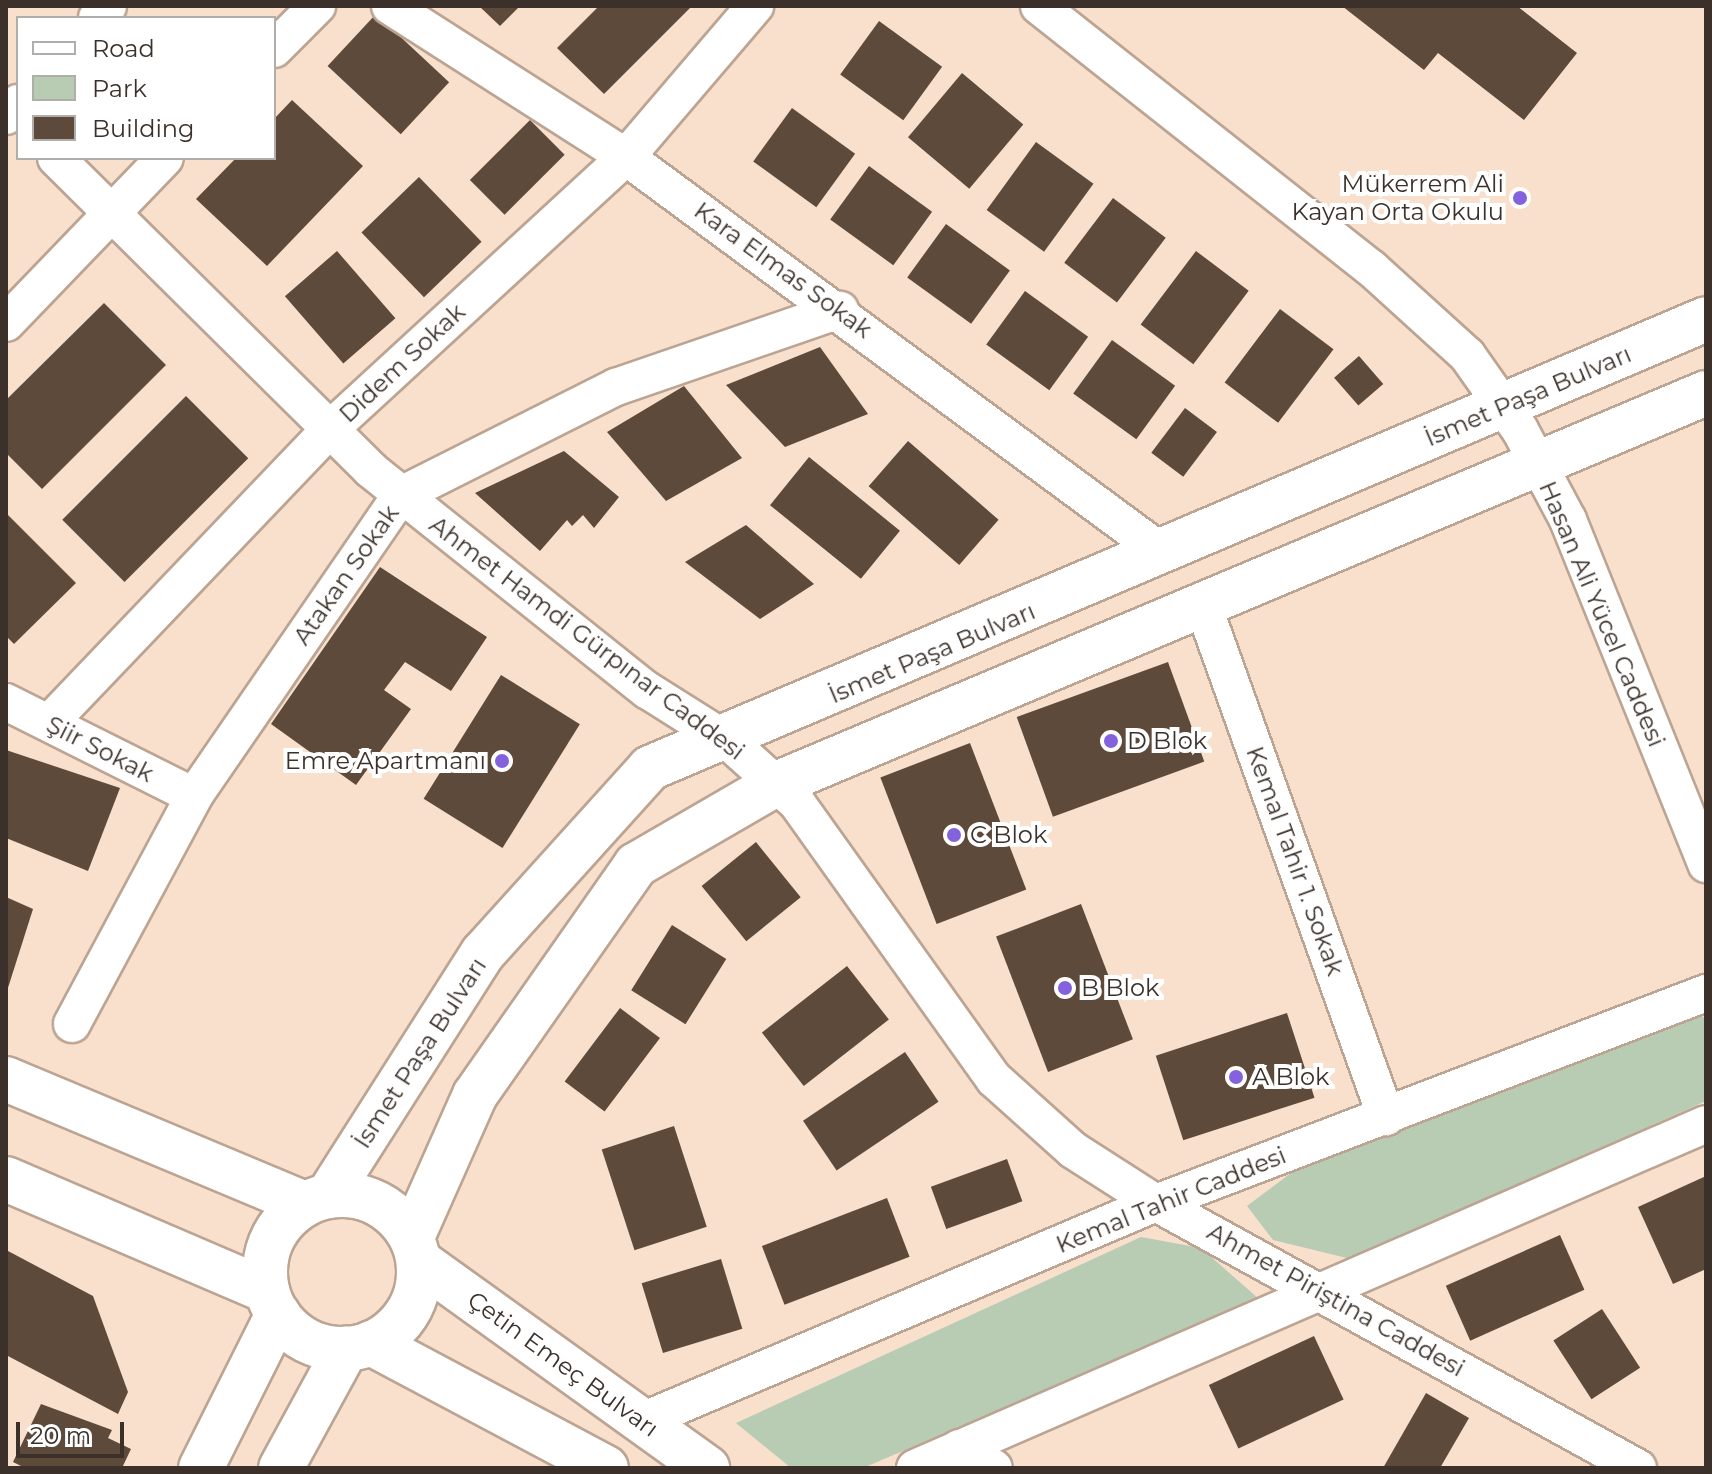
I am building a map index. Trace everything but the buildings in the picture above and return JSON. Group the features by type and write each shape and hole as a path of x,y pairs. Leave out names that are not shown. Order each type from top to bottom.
{"street":[{"path":"276,47 317,6"},
{"name":"Kara Elmas Sokak","path":"390,6 626,157 840,310 1163,553"},
{"name":"Didem Sokak","path":"50,722 329,430 626,157 755,6"},
{"name":"Hasan Ali Yücel Caddesi","path":"1039,6 1371,268 1467,355 1504,407 1568,520 1706,864"},
{"name":"Ahmet Hamdi Gürpınar Caddesi","path":"58,160 329,430 401,495 647,690 728,741 774,785"},
{"path":"6,323 163,160"},
{"name":"Atakan Sokak","path":"72,1024 194,796 401,495 616,387 840,310"},
{"name":"İsmet Paşa Bulvarı","path":"316,1200 483,953 650,768 728,741 1706,319"},
{"path":"281,1468 358,1346 409,1310 415,1249 475,1095 636,865 774,785 1706,393"},
{"name":"Kemal Tahir 1. Sokak","path":"1203,605 1386,1117"},
{"name":"Şiir Sokak","path":"6,702 194,796"},
{"name":"Ahmet Piriştina Caddesi","path":"774,785 797,803 994,1079 1073,1150 1156,1203 1326,1291 1638,1468"},
{"name":"Kemal Tahir Caddesi","path":"642,1421 1156,1203 1706,993"},
{"path":"6,1079 316,1200 377,1203 415,1249"},
{"path":"915,1468 1706,1124"},
{"path":"6,1179 272,1302 296,1333 358,1346 606,1468"},
{"path":"201,1468 272,1302 272,1241 316,1200"},
{"name":"Çetin Emeç Bulvarı","path":"415,1249 707,1468"},
{"path":"959,1448 994,1468"}],"green space":[{"path":"1696,1015 1706,1018 1706,1101 1351,1259 1273,1240 1247,1206 1295,1170"},
{"path":"1141,1237 1201,1248 1259,1299 863,1468 791,1468 736,1423"}],"place":[{"name":"Mükerrem Ali Kayan Orta Okulu","path":"1520,198"},
{"name":"D Blok","path":"1111,741"},
{"name":"Emre Apartmanı","path":"502,761"},
{"name":"C Blok","path":"954,835"},
{"name":"B Blok","path":"1065,988"},
{"name":"A Blok","path":"1236,1077"}]}
